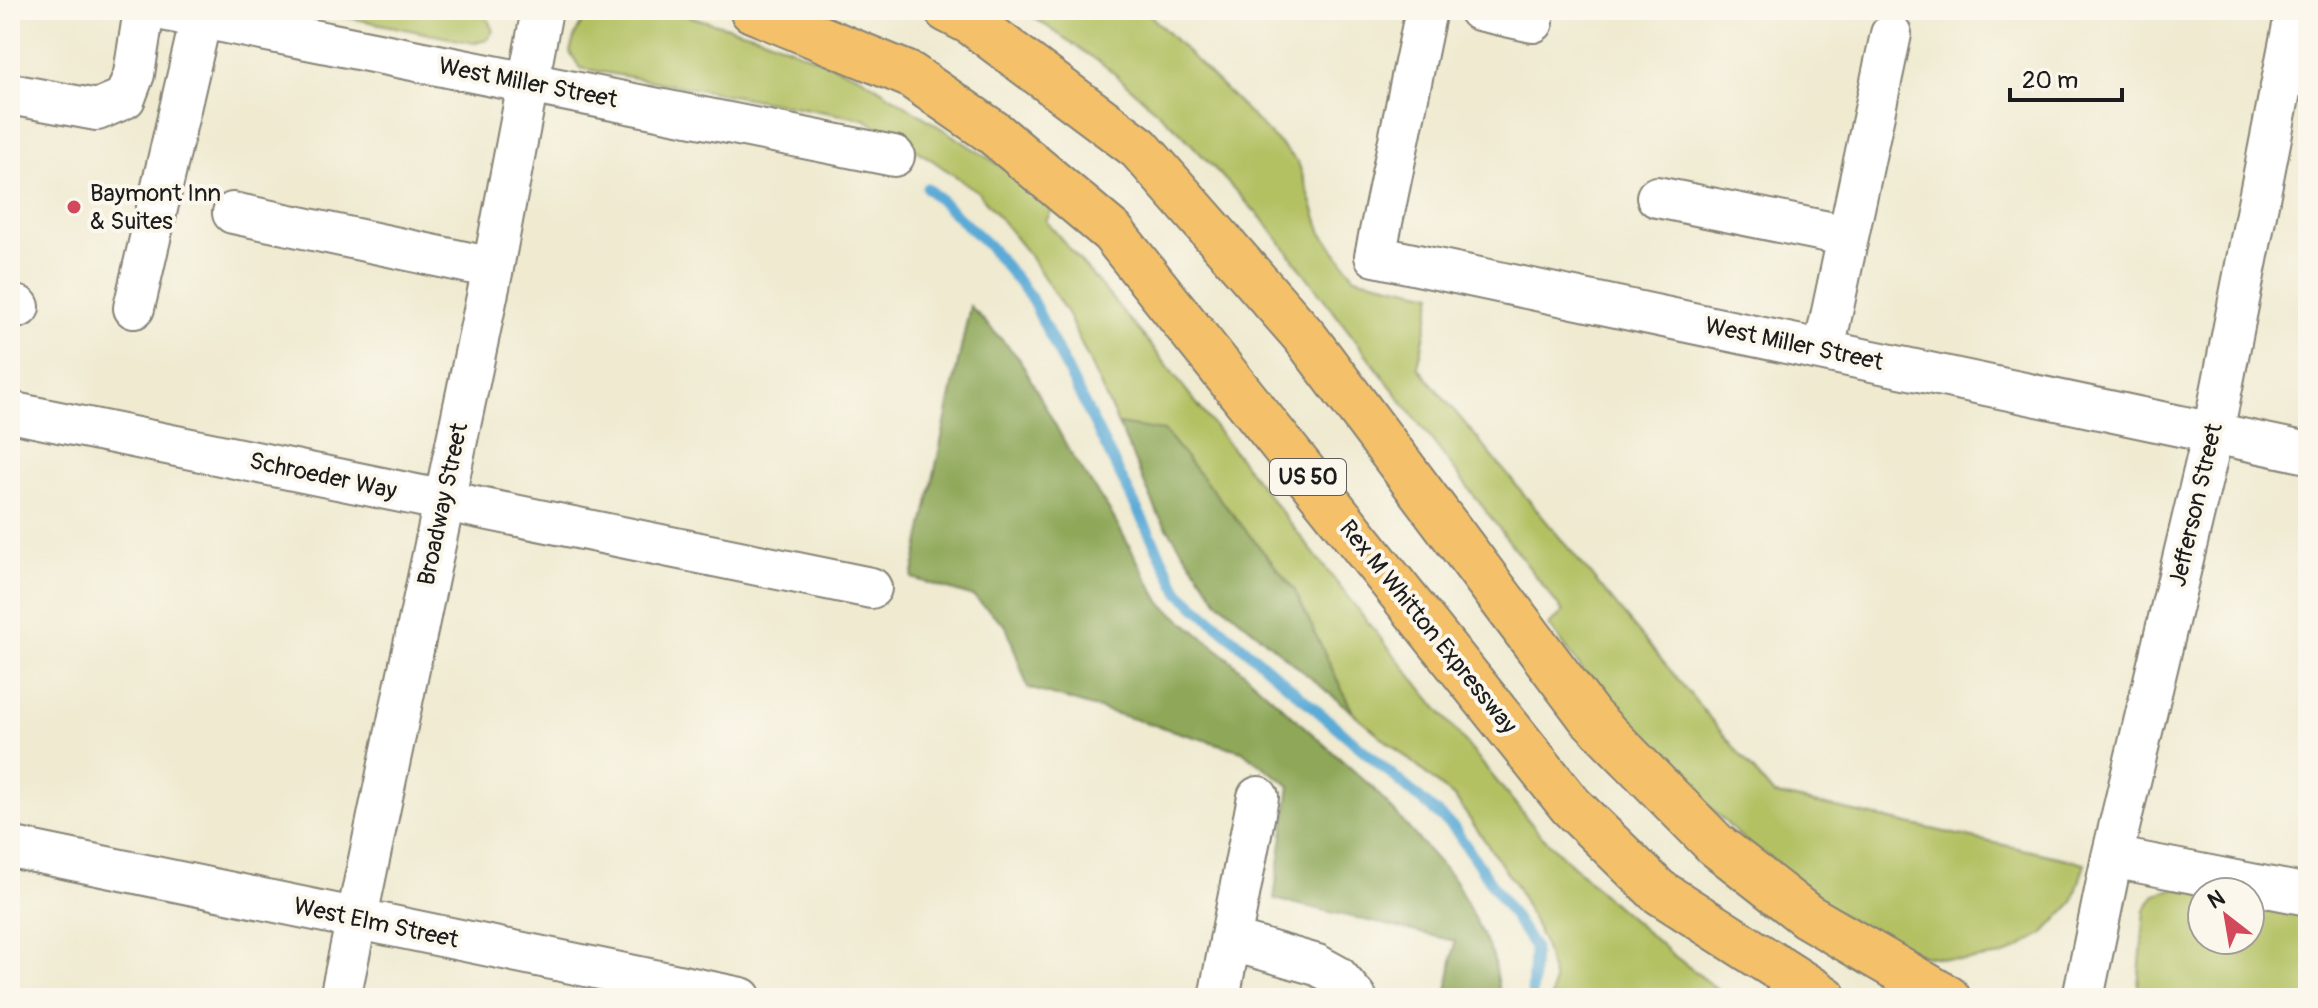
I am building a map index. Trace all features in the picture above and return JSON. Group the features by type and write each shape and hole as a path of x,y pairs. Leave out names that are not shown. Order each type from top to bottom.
{"highway":[{"name":"Rex M Whitton Expressway","path":"752,10 910,75 994,133 1112,232 1571,806 1658,891 1825,998"},
{"path":"947,10 972,23 1139,148 1305,337 1590,717 1716,845 1807,916 1948,998"}],"street":[{"path":"10,94 97,110 125,98 134,74 144,10"},
{"name":"West Miller Street","path":"162,10 894,156"},
{"name":"Broadway Street","path":"340,998 354,919 493,268 542,10"},
{"name":"West Miller Street","path":"1426,10 1375,256 2308,453"},
{"path":"1479,10 1533,22"},
{"name":"Jefferson Street","path":"2083,998 2112,857 2292,110 2292,13"},
{"path":"134,308 201,18"},
{"path":"1824,350 1891,34"},
{"path":"1657,197 1848,236"},
{"path":"233,213 493,268"},
{"name":"Schroeder Way","path":"10,412 871,588"},
{"path":"1219,998 1258,797"},
{"name":"West Elm Street","path":"10,847 741,998"},
{"path":"2112,857 2308,895"},
{"path":"1230,940 1317,965 1337,976 1356,998"}],"green space":[{"path":"310,10 480,10 486,15 493,31 487,40 474,43"},
{"path":"597,10 667,10 763,37 861,77 1007,170 1052,210 1046,221 1146,339 1366,620 1538,832 1607,898 1729,998 1551,998 1554,981 1543,941 1517,887 1455,798 1353,713 1294,589 1164,432 1118,424 1067,313 1028,253 978,192 864,119 580,68 570,52 582,23"},
{"path":"1023,10 1145,10 1298,162 1322,233 1355,277 1433,294 1418,367 1773,794 2085,863 2073,902 2043,934 2004,956 1962,961 1921,955 1886,941 1839,914 1746,842 1668,767 1604,699 1549,625 1563,612 1266,223 1179,131 1108,68"},
{"path":"970,306 1019,358 1070,452 1111,513 1161,603 1220,651 1374,789 1456,882 1493,956 1500,998 1446,998 1455,941 1274,899 1290,786 1242,751 1028,688 1006,626 974,597 912,578"},
{"path":"1118,424 1164,431 1294,589 1353,713 1218,601 1159,516"},
{"path":"2176,888 2186,890 2186,956 2266,956 2266,906 2308,915 2308,998 2143,998 2138,986 2145,910 2155,894"}],"waterway":[{"path":"927,188 989,246 1030,296 1179,592 1454,828 1534,947 1532,998"}],"place":[{"name":"Baymont Inn & Suites","path":"74,207"}]}
